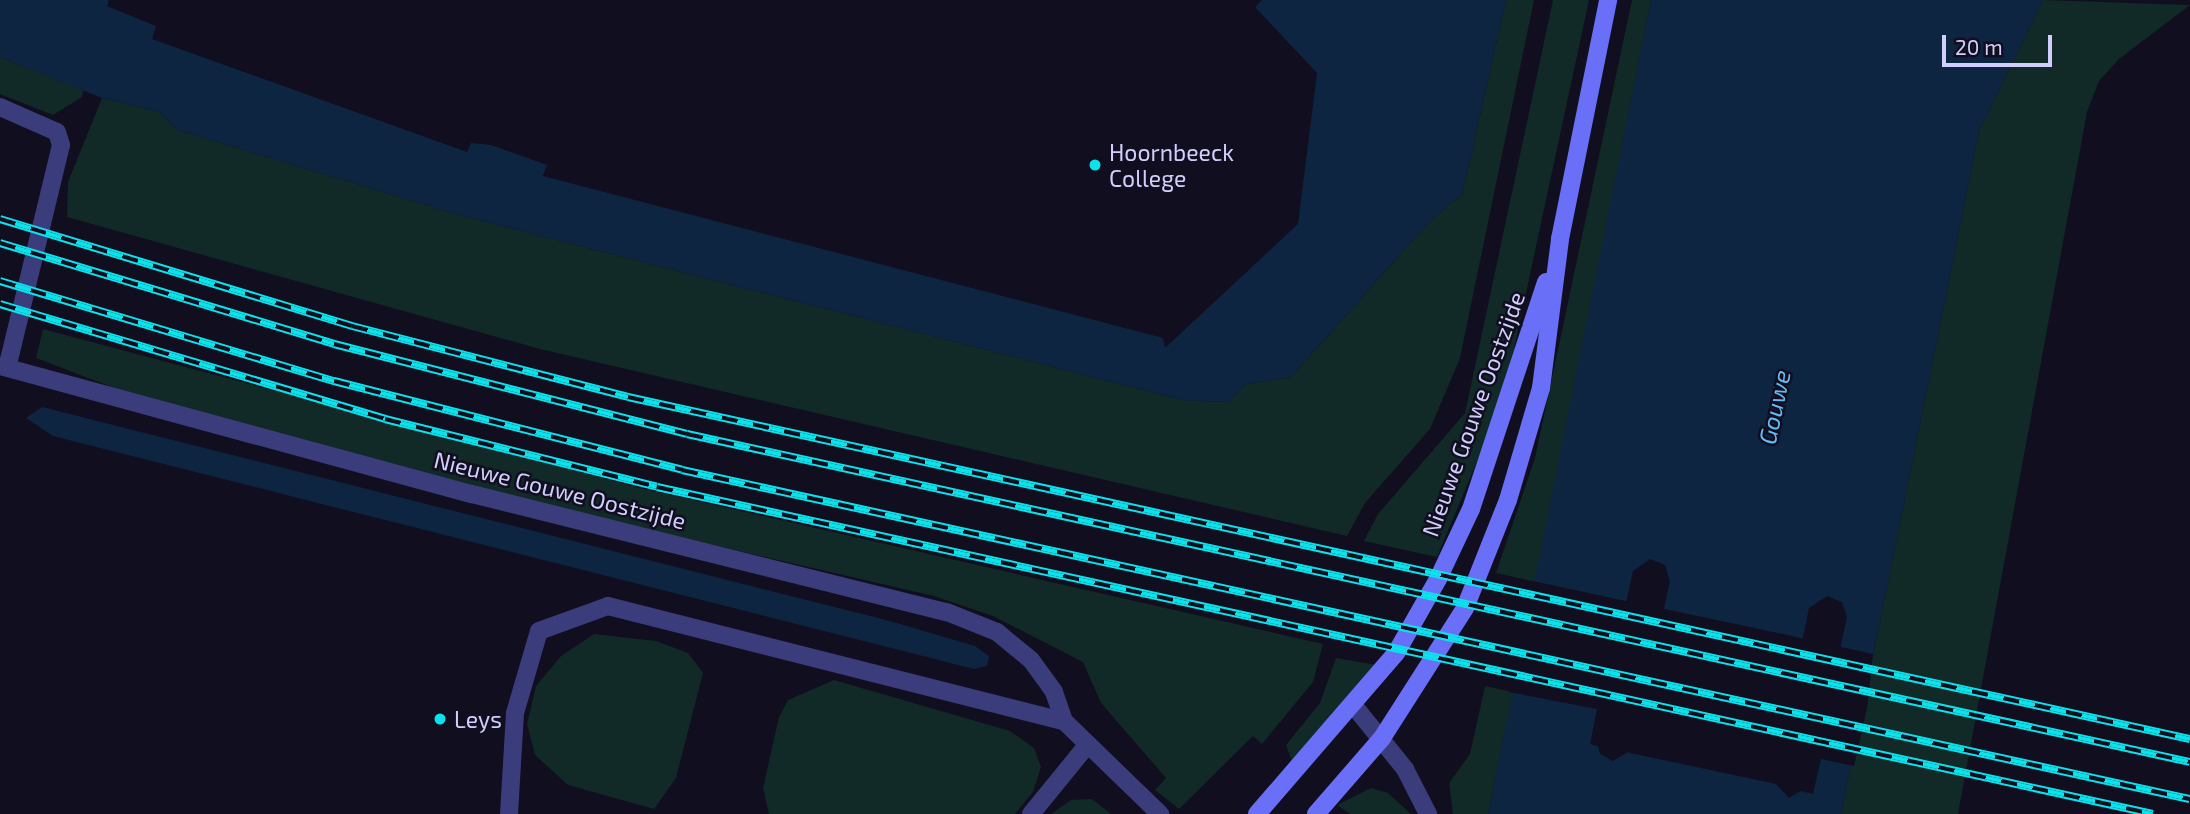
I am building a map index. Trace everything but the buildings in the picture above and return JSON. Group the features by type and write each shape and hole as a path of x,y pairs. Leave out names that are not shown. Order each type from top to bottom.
{"main road":[{"name":"Nieuwe Gouwe Oostzijde","path":"1604,35 1608,0"},
{"name":"Nieuwe Gouwe Oostzijde","path":"1316,814 1382,738 1465,608 1508,500 1541,388 1560,239 1604,35 1615,0"},
{"name":"Nieuwe Gouwe Oostzijde","path":"1257,814 1354,706 1403,642 1471,509 1560,239"}],"street":[{"path":"0,107 57,132 61,145 4,367"},
{"name":"Nieuwe Gouwe Oostzijde","path":"4,367 472,494 947,612 997,632 1031,660 1054,692 1064,721 1160,814"},
{"name":"Nieuwe Gouwe Oostzijde","path":"509,814 515,713 539,631 608,606 1064,721"},
{"path":"1354,706 1382,738 1428,814"},
{"path":"1031,814 1088,744"}],"green space":[{"path":"1506,0 1534,0 1460,358 1430,429 1365,503 1347,536 540,349 67,217 68,182 102,98 159,112 178,130 463,216 1183,400 1227,402 1246,384 1291,377 1428,223 1462,194"},
{"path":"1553,0 1589,0 1514,349 1486,440 1437,557 1364,541 1378,514 1465,413"},
{"path":"1632,0 1651,0 1536,582 1496,573 1535,458"},
{"path":"2043,0 2190,5 2119,59 2099,81 2087,112 1958,814 1841,814 1979,131"},
{"path":"0,57 83,90 82,97 53,115 0,94"},
{"path":"43,329 640,488 1323,644 1313,682 1262,744 1253,736 1179,809 1155,790 1166,778 1101,703 1083,662 993,616 934,596 492,494 117,389 36,358"},
{"path":"594,634 656,641 688,653 703,673 676,778 654,809 568,785 535,755 527,724 536,686 561,656"},
{"path":"1336,658 1377,665 1293,764 1286,745 1320,703"},
{"path":"834,680 1010,731 1034,748 1041,767 1033,792 1015,814 769,814 763,788 779,717 788,700"},
{"path":"1485,686 1513,692 1488,814 1453,814 1449,783 1470,754"},
{"path":"1371,788 1388,793 1411,814 1350,814 1337,805"},
{"path":"1092,799 1111,814 1051,814 1071,800"}],"water":[{"path":"0,0 109,0 107,6 156,26 152,39 467,152 471,143 491,145 547,165 543,176 1163,338 1165,348 1298,224 1317,73 1255,7 1262,0 1506,0 1462,194 1428,223 1291,377 1246,384 1227,402 1183,400 463,216 178,130 159,112 102,98 0,57"},
{"name":"Gouwe","path":"1651,0 2043,0 1979,131 1841,814 1488,814","holes":["1650,559 1665,565 1670,581 1633,749 1613,761 1600,754 1596,739 1633,571","1827,596 1842,602 1847,617 1810,785 1789,798 1773,781 1809,608"]},
{"path":"42,407 890,621 975,646 989,656 987,666 974,669 53,436 26,418"}],"pier":[{"path":"1533,581 1630,602 1600,747 1590,744 1597,709 1509,692"},
{"path":"1660,608 1806,639 1775,784 1629,753"},
{"path":"1837,646 1873,654 1867,708 1854,766 1821,759 1813,794 1801,791"}],"railway":[{"path":"0,219 352,326 628,397 2190,739"},
{"path":"0,243 334,344 687,434 2190,762"},
{"path":"0,281 334,381 682,470 2190,799"},
{"path":"0,304 385,419 657,487 2153,814"}],"place":[{"name":"Hoornbeeck College","path":"1095,165"},
{"name":"Leys","path":"440,719"}]}
